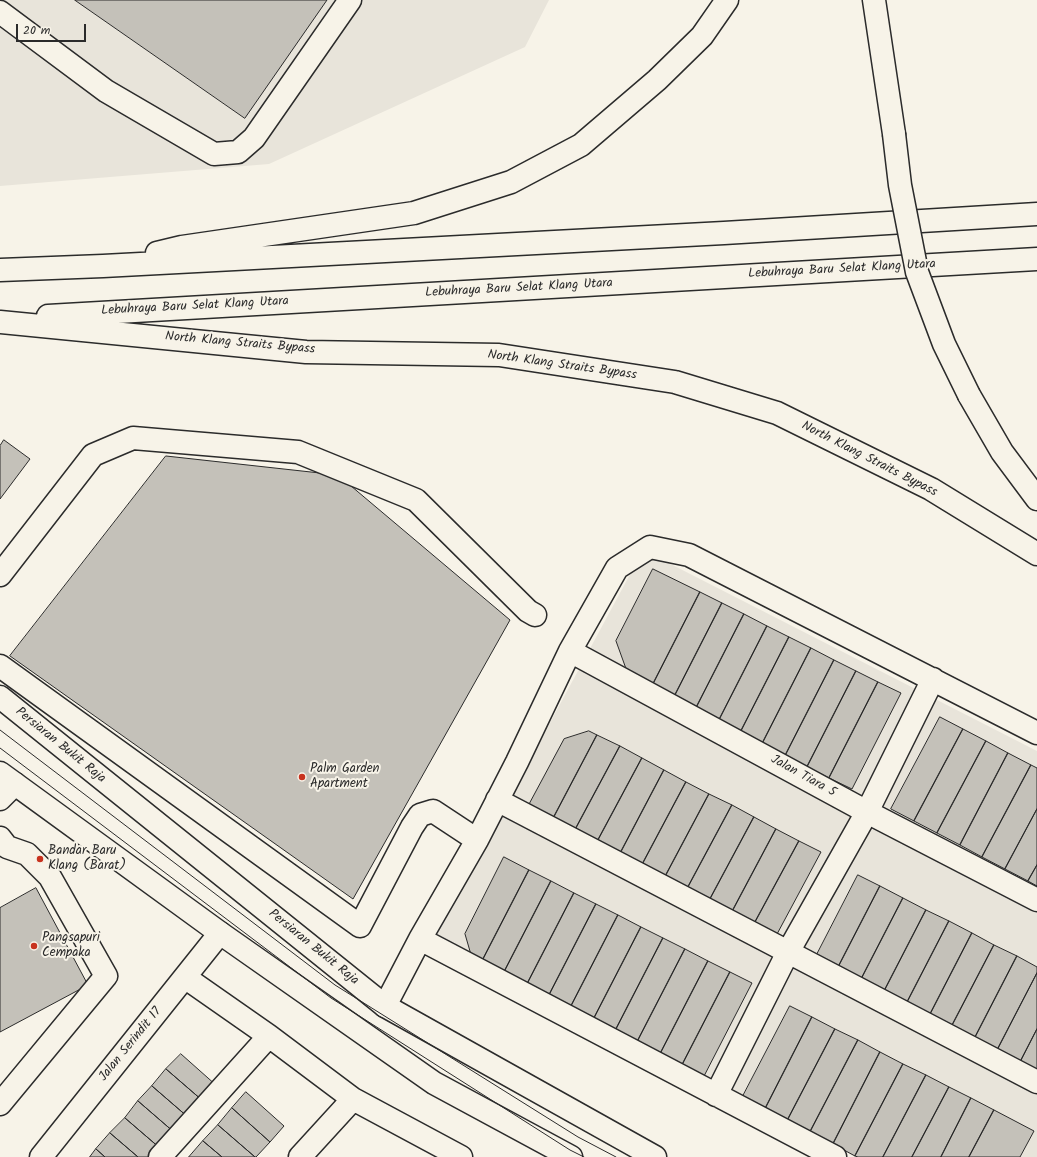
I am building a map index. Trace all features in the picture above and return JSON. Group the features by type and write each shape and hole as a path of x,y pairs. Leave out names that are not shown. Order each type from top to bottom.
{"main road":[{"path":"0,12 106,91 214,154 238,152 254,138 350,0"},
{"path":"103,266 182,246 414,213 511,182 581,146 657,80 702,36 727,0"},
{"path":"874,0 900,185 917,272 944,344 969,395 1002,452 1037,499"},
{"path":"0,270 103,266 1037,214"},
{"name":"Lebuhraya Baru Selat Klang Utara","path":"0,318 1037,259"},
{"name":"North Klang Straits Bypass","path":"0,322 306,352 499,355 675,382 777,413 931,489 1037,554"},
{"path":"0,575 93,455 133,438 298,452 416,500 528,611 535,615"},
{"path":"385,1006 420,939 477,840 517,762 570,651 617,568 650,546 689,555 1037,733"},
{"name":"Jalan Tiara 5","path":"570,651 867,812 1037,900"},
{"path":"0,666 360,926 412,827 420,815 433,812 477,840"},
{"path":"716,1095 788,952 867,812 933,679"},
{"name":"Persiaran Bukit Raja","path":"0,697 385,1006 655,1157"},
{"path":"5,785 434,1083 571,1157"},
{"path":"497,800 1037,1082"},
{"path":"0,1104 106,976 50,878 27,854 2,846"},
{"name":"Jalan Serindit 17","path":"41,1157 186,978 220,933"},
{"path":"420,939 835,1157"},
{"path":"186,978 269,1036 353,1099 453,1155"},
{"path":"160,1157 269,1036"},
{"path":"300,1157 353,1099"}],"shaded area":[{"path":"0,0 549,0 525,47 269,164 0,186"},
{"path":"651,554 1037,751 1037,1157 855,1157 435,936 634,567"}],"building":[{"path":"75,0 327,0 245,118"},
{"path":"4,440 30,459 0,499 0,446"},
{"name":"Palm Garden Apartment","path":"166,456 338,475 510,620 353,899 10,656"},
{"path":"653,569 700,592 651,688 629,677 616,641"},
{"path":"700,592 722,603 673,699 651,688"},
{"path":"722,603 744,614 695,710 673,699"},
{"path":"744,614 767,626 718,722 695,710"},
{"path":"767,626 789,637 740,733 718,722"},
{"path":"789,637 811,648 762,744 740,733"},
{"path":"811,648 834,660 785,756 762,744"},
{"path":"834,660 856,671 807,767 785,756"},
{"path":"856,671 878,682 829,778 807,767"},
{"path":"878,682 901,693 852,789 829,778"},
{"path":"940,717 963,729 914,821 891,809"},
{"path":"963,729 986,741 937,833 914,821"},
{"path":"589,731 597,735 546,832 521,819 564,739"},
{"path":"597,735 620,746 568,843 546,832"},
{"path":"986,741 1008,753 960,845 937,833"},
{"path":"620,746 642,758 590,855 568,843"},
{"path":"1008,753 1031,765 982,857 960,845"},
{"path":"642,758 664,770 613,867 590,855"},
{"path":"1031,765 1037,768 1037,809 1005,869 982,857"},
{"path":"664,770 686,782 635,878 613,867"},
{"path":"686,782 709,794 658,890 635,878"},
{"path":"709,794 732,805 680,902 658,890"},
{"path":"732,805 754,817 702,914 680,902"},
{"path":"1037,809 1037,865 1028,881 1005,869"},
{"path":"754,817 776,829 725,925 702,914"},
{"path":"776,829 799,841 747,937 725,925"},
{"path":"799,841 821,852 769,949 747,937"},
{"path":"504,857 529,870 479,967 474,965 465,934"},
{"path":"1037,865 1037,886 1028,881"},
{"path":"529,870 551,881 501,978 479,967"},
{"path":"858,875 880,886 831,981 809,970"},
{"path":"551,881 574,893 524,990 501,978"},
{"path":"880,886 903,898 854,993 831,981"},
{"name":"Pangsapuri Cempaka","path":"36,888 88,985 0,1032 0,908"},
{"path":"574,893 596,904 546,1001 524,990"},
{"path":"903,898 926,910 877,1005 854,993"},
{"path":"596,904 618,915 568,1012 546,1001"},
{"path":"926,910 949,921 900,1016 877,1005"},
{"path":"618,915 641,927 591,1024 568,1012"},
{"path":"949,921 972,933 923,1028 900,1016"},
{"path":"641,927 663,938 613,1035 591,1024"},
{"path":"972,933 994,945 945,1039 923,1028"},
{"path":"663,938 685,949 635,1046 613,1035"},
{"path":"994,945 1017,956 968,1051 945,1039"},
{"path":"685,949 708,961 658,1058 635,1046"},
{"path":"1017,956 1037,967 1037,973 991,1062 968,1051"},
{"path":"708,961 730,972 680,1069 658,1058"},
{"path":"730,972 752,983 702,1080 680,1069"},
{"path":"1037,973 1037,1029 1014,1074 991,1062"},
{"path":"790,1006 812,1017 765,1109 742,1098"},
{"path":"812,1017 835,1029 787,1121 765,1109"},
{"path":"835,1029 858,1040 810,1132 787,1121"},
{"path":"1037,1029 1037,1086 1014,1074"},
{"path":"858,1040 880,1052 833,1144 810,1132"},
{"path":"880,1052 903,1064 855,1156 833,1144"},
{"path":"181,1054 217,1086 203,1101 166,1069"},
{"path":"903,1064 926,1075 883,1157 855,1156"},
{"path":"166,1069 203,1101 189,1118 152,1086"},
{"path":"926,1075 949,1087 912,1157 883,1157"},
{"path":"152,1086 189,1118 175,1133 138,1101"},
{"path":"949,1087 971,1098 941,1157 912,1157"},
{"path":"246,1092 284,1126 270,1142 232,1108"},
{"path":"971,1098 994,1110 969,1157 941,1157"},
{"path":"138,1101 175,1133 161,1149 125,1118"},
{"path":"232,1108 270,1142 256,1157 218,1125"},
{"path":"994,1110 1034,1131 1020,1157 969,1157"},
{"path":"125,1118 161,1149 155,1157 138,1157 110,1133"},
{"path":"218,1125 255,1157 222,1157 203,1141"},
{"path":"110,1133 138,1157 105,1157 96,1149"},
{"path":"203,1141 222,1157 189,1157"},
{"path":"96,1149 105,1157 90,1157"}],"tram line":[{"path":"0,730 335,985 578,1137 616,1157"},
{"path":"0,748 331,998 570,1150 584,1157"}],"place":[{"name":"Palm Garden Apartment","path":"302,777"},
{"name":"Bandar Baru Klang (Barat)","path":"40,859"},
{"name":"Pangsapuri Cempaka","path":"34,946"}]}
